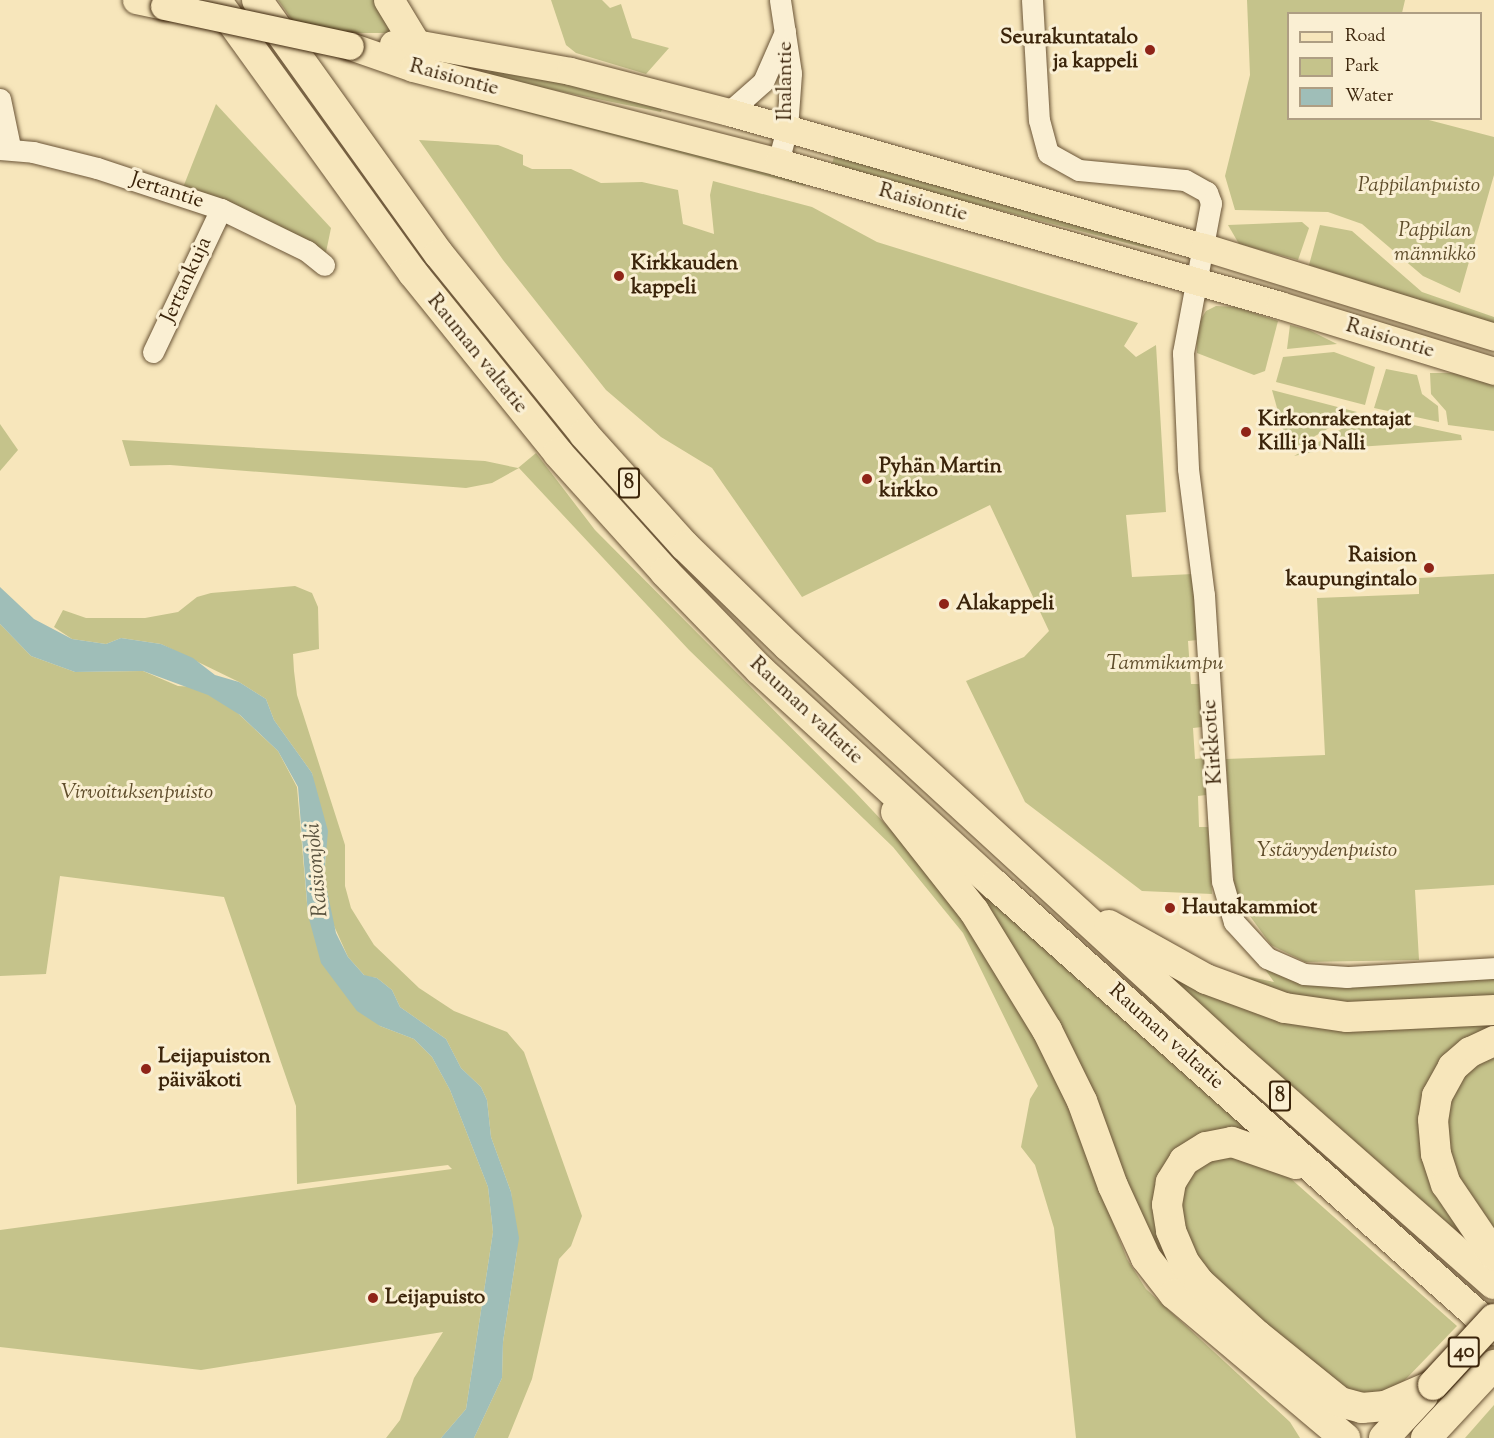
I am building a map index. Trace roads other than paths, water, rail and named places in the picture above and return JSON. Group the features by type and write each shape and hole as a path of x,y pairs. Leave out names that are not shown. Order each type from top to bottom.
{"highway":[{"name":"Rauman valtatie","path":"216,0 413,273 558,453 760,670 1494,1330"},
{"name":"Rauman valtatie","path":"257,0 439,254 584,434 677,537 788,646 1070,904 1494,1284"},
{"path":"390,0 416,43"},
{"path":"853,754 974,911 1017,977 1082,1101 1113,1186 1146,1258 1174,1294 1345,1438"},
{"path":"1070,904 1206,979 1285,1008 1347,1017 1494,1010"},
{"path":"1494,1041 1470,1052 1454,1066 1437,1096 1433,1120 1436,1154 1446,1184 1494,1255"},
{"path":"1318,1174 1242,1143 1226,1142 1197,1150 1179,1167 1168,1193 1167,1215 1184,1262 1199,1282 1257,1335 1340,1402 1362,1408 1385,1406 1433,1385"},
{"name":"40","path":"1384,1438 1494,1318"},
{"name":"40","path":"1426,1438 1494,1365"},
{"path":"1293,1394 1311,1438"}],"main road":[{"name":"Raisiontie","path":"136,0 350,46 413,68 778,162 1196,282 1494,371"},
{"name":"Raisiontie","path":"350,46 416,43 570,71 787,128 1204,247 1494,337"}],"street":[{"name":"Ihalantie","path":"778,162 787,128 790,73 786,28 780,0"},
{"name":"Kirkkotie","path":"1032,0 1039,120 1048,153 1079,170 1195,183 1207,192 1211,203 1183,353 1188,469 1204,595 1222,881 1234,922 1267,958 1304,974 1347,976 1494,968"},
{"path":"729,112 763,82 786,28"},
{"path":"0,99 5,148"},
{"name":"Jertantie","path":"5,148 97,168 221,209 307,250 324,265"},
{"name":"Jertankuja","path":"153,352 221,209"}],"water":[{"name":"Raisionjoki","path":"0,587 34,619 72,639 106,644 121,638 161,644 193,658 215,675 239,682 266,699 274,720 312,773 328,831 324,876 336,933 348,957 364,975 377,978 392,990 400,1007 446,1039 461,1068 481,1087 487,1100 491,1137 511,1192 519,1238 503,1342 502,1378 474,1438 441,1438 466,1409 493,1232 488,1187 450,1090 432,1057 414,1039 380,1026 357,1011 321,963 308,915 298,787 278,751 240,715 208,695 143,671 75,672 31,656 0,624"}],"place":[{"name":"Seurakuntatalo ja kappeli","path":"1150,50"},
{"name":"Kirkkauden kappeli","path":"619,276"},
{"name":"Kirkonrakentajat Killi ja Nalli","path":"1246,432"},
{"name":"Pyhän Martin kirkko","path":"867,479"},
{"name":"Raision kaupungintalo","path":"1429,568"},
{"name":"Alakappeli","path":"944,604"},
{"name":"Hautakammiot","path":"1170,908"},
{"name":"Leijapuiston päiväkoti","path":"146,1069"},
{"name":"Leijapuisto","path":"373,1298"}],"park label":[{"name":"Pappilanpuisto","path":"1419,186"},
{"name":"Pappilan männikkö","path":"1435,243"},
{"name":"Tammikumpu","path":"1165,664"},
{"name":"Virvoituksenpuisto","path":"137,793"},
{"name":"Ystävyydenpuisto","path":"1327,851"}]}
